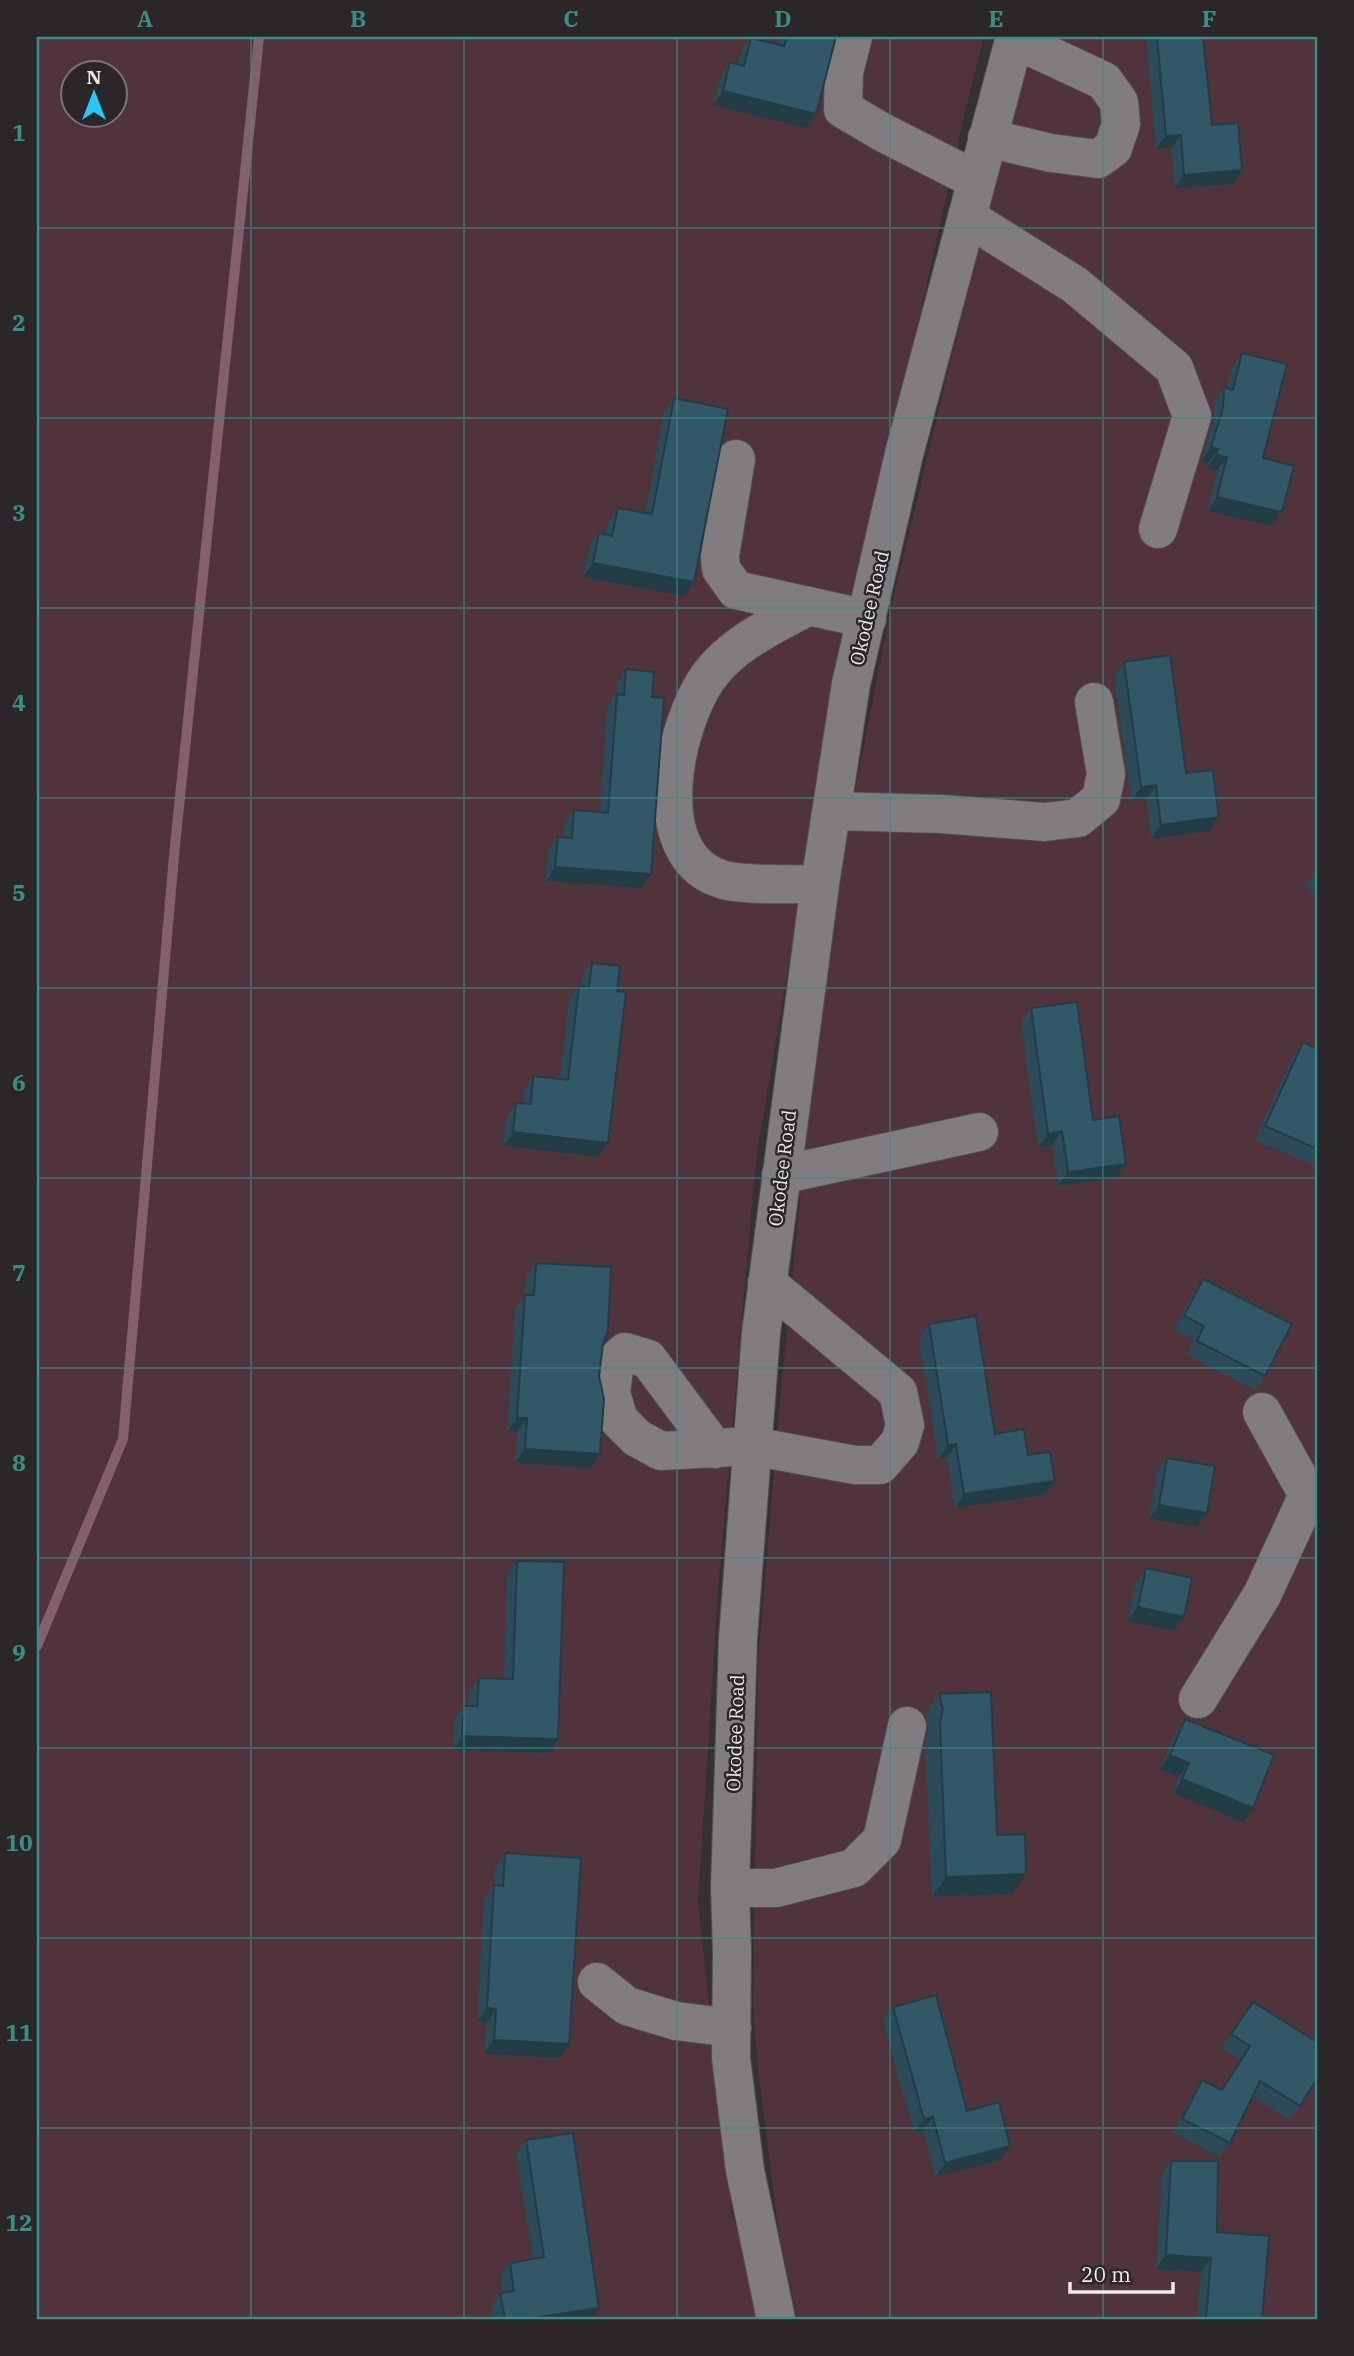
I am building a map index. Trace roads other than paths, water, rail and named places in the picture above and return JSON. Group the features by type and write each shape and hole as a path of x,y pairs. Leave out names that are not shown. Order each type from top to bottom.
{"street":[{"path":"853,37 844,72 843,108 882,132 976,180"},
{"path":"987,138 1051,153 1098,159 1113,148 1121,124 1118,102 1104,81 1015,38"},
{"name":"Okodee Road","path":"776,2319 745,2170 731,2058 730,1888 738,1638 767,1283 820,884 851,684 904,454 1015,38"},
{"path":"967,217 1075,285 1174,368 1192,416 1158,529"},
{"path":"736,459 720,556 721,569 736,590 867,619"},
{"path":"808,606 746,641 710,674 683,730 673,784 673,818 684,849 703,870 724,880 820,884"},
{"path":"832,811 941,814 1045,822 1078,818 1101,799 1106,774 1094,702"},
{"path":"781,1175 979,1132"},
{"path":"715,1448 752,1446 855,1465 880,1465 900,1442 905,1425 898,1392 767,1283"},
{"path":"1198,1699 1262,1595 1312,1495 1262,1412"},
{"path":"730,1888 776,1888 854,1868 882,1840 908,1726"},
{"path":"597,1982 627,2006 676,2021 732,2028"}],"waterway":[{"path":"37,1646 123,1439 175,845 259,37"}]}
